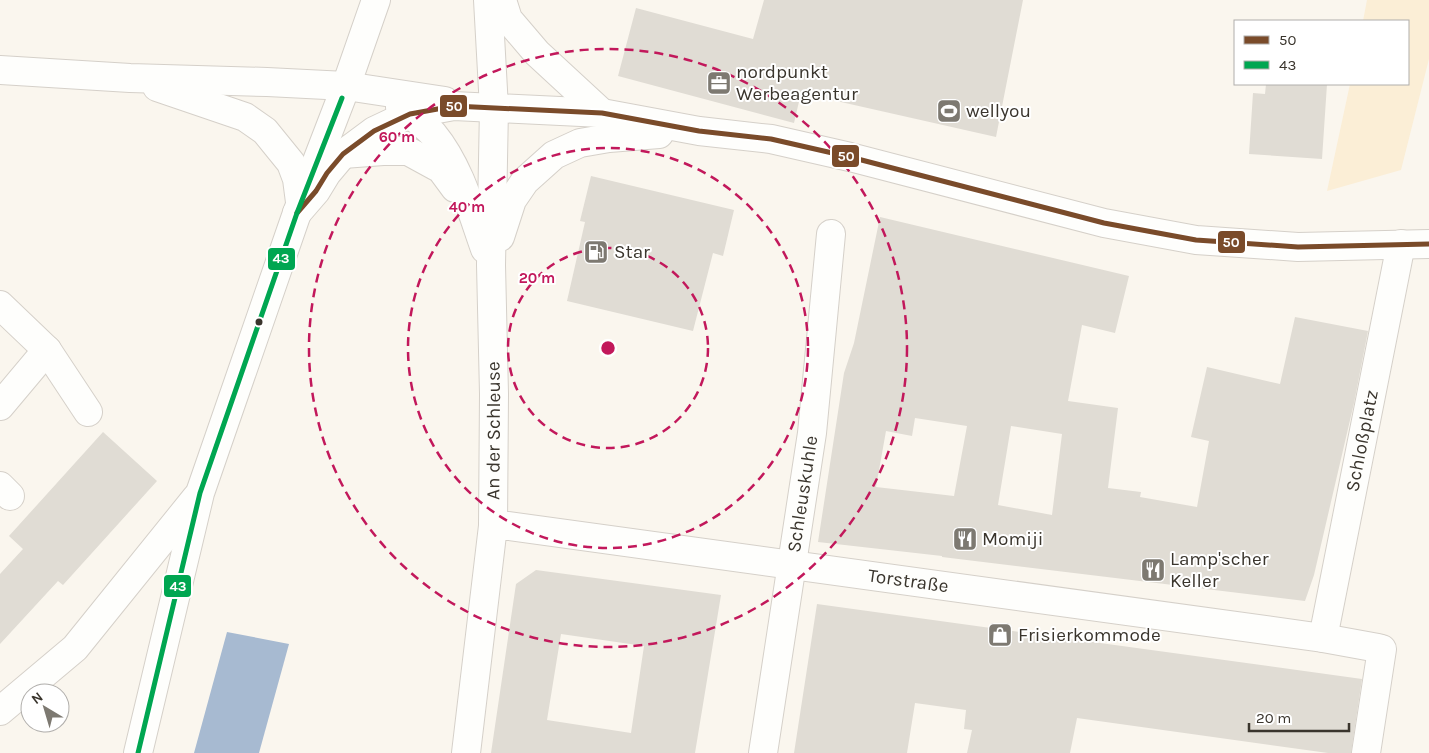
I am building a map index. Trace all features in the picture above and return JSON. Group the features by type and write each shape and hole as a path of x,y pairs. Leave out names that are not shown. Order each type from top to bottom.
{"main road":[{"path":"138,753 200,492 298,207 355,88 376,0"},
{"name":"An der Schleuse","path":"466,753 493,526 494,394 491,265 494,108 488,0"},
{"path":"502,0 508,19 537,53 602,113"},
{"path":"0,70 130,78 267,82 355,88 494,108"},
{"path":"130,78 245,117 265,131 291,163 297,179 298,207"},
{"path":"355,88 383,95 410,114 432,134 464,186 491,265"},
{"path":"298,207 316,191 327,173 343,154 374,131 410,114 454,106 602,113 699,131 771,139 850,156 1104,223 1196,240 1298,247 1429,244"},
{"path":"491,265 512,200 525,181 554,156 580,143 609,138 699,131"},
{"path":"343,154 408,151 441,169 473,213"},
{"name":"Schleuskuhle","path":"762,753 812,433 831,234"},
{"name":"Schloßplatz","path":"1323,638 1401,244"},
{"path":"0,305 47,350 88,412"},
{"path":"0,406 47,350"},
{"path":"0,712 75,648 200,492"},
{"name":"Torstraße","path":"493,526 510,526 1323,638 1380,649 1366,753"}],"shaded area":[{"path":"1367,0 1429,0 1429,59 1401,170 1327,191 1350,85 1409,85 1409,20 1363,20"}],"water":[{"path":"227,632 289,644 259,753 194,753"}],"building":[{"path":"764,0 1023,0 996,137 801,93 794,123 618,76 636,8 753,39"},
{"path":"1266,85 1327,85 1322,159 1249,154 1253,93 1265,94"},
{"path":"591,176 734,210 723,256 713,253 693,331 567,301 585,222 580,221"},
{"path":"880,217 1129,276 1115,333 1082,325 1068,401 1118,408 1108,488 1141,492 1140,497 1197,507 1209,441 1191,437 1207,367 1280,384 1295,317 1368,331 1354,403 1314,575 1305,601 818,542 844,373 854,343","holes":["915,418 967,426 954,496 876,487 886,431 912,436","1011,426 1062,434 1052,515 998,505"]},
{"path":"103,432 157,481 63,585 58,581 0,644 0,574 23,549 9,536"},
{"path":"536,570 721,595 695,753 491,753 516,584","holes":["561,634 644,646 631,733 547,720"]},
{"path":"817,604 1362,679 1351,753 1328,753 1077,718 1070,753 967,753 972,730 964,729 966,710 915,703 907,753 794,753"}],"transit line":[{"name":"43","path":"138,753 200,493 297,213 342,98"},
{"name":"50","path":"297,213 343,154 374,131 410,114 454,106 602,113 699,131 771,139 850,157 1104,223 1196,240 1298,247 1429,244"}],"place":[{"name":"nordpunkt Werbeagentur","path":"719,83"},
{"name":"wellyou","path":"949,111"},
{"name":"Star","path":"596,252"},
{"name":"Momiji","path":"965,539"},
{"name":"Lamp'scher Keller","path":"1153,570"},
{"name":"Frisierkommode","path":"1000,635"}]}
